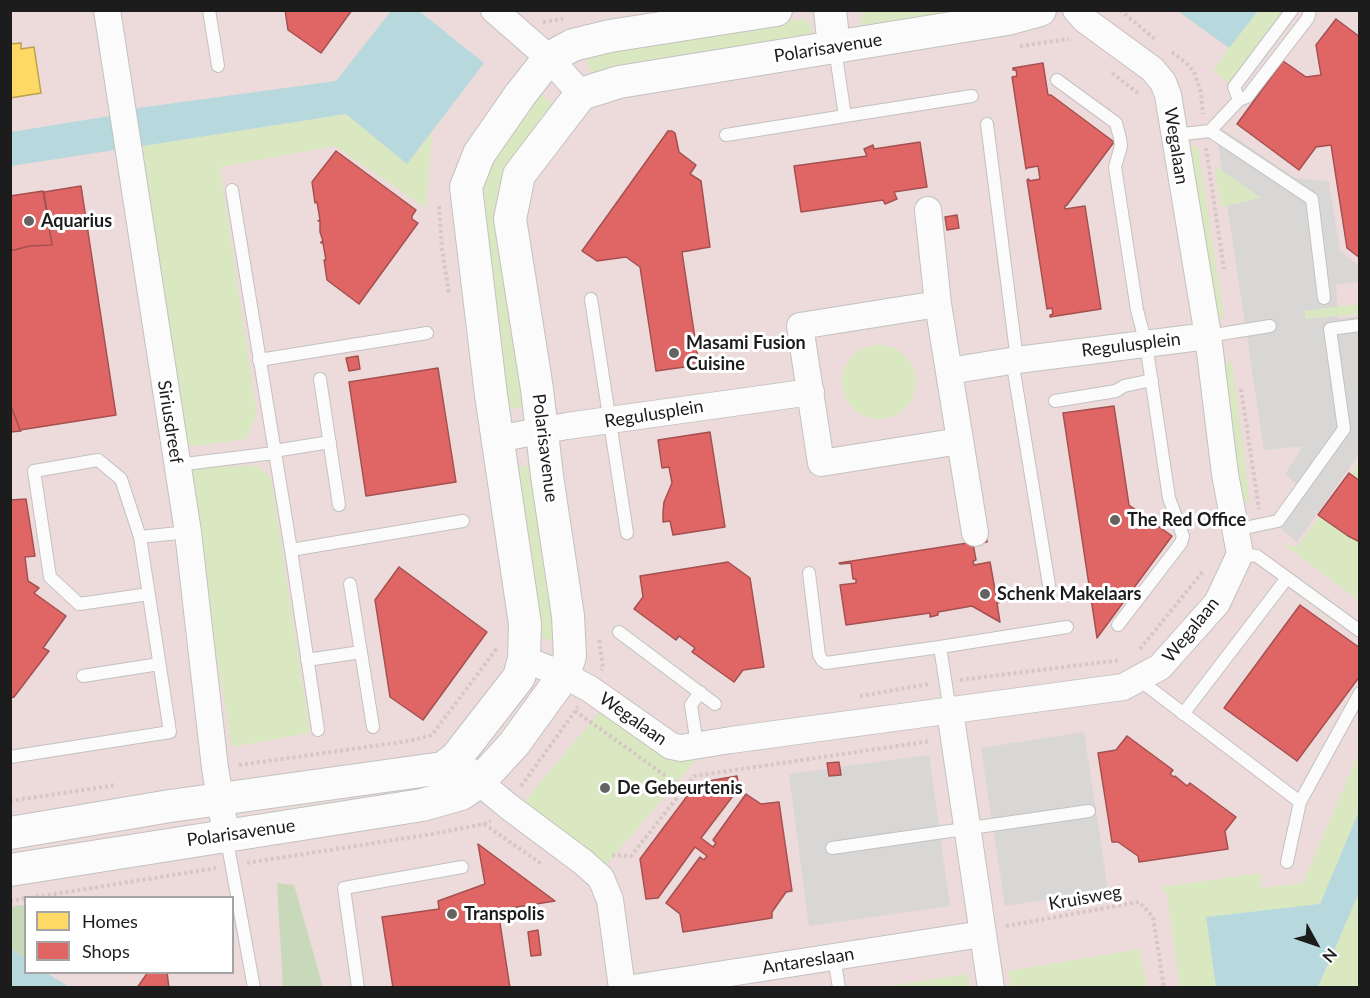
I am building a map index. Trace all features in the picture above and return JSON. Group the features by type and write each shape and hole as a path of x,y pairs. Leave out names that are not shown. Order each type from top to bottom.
{"street":[{"name":"Siriusdreef","path":"107,10 188,532 215,768 226,835"},
{"path":"494,10 538,49 581,94"},
{"name":"Polarisavenue","path":"10,833 220,799 443,768 456,758 519,677 511,652 525,624 490,395 466,187 479,154 520,94 538,49 776,10"},
{"path":"830,10 834,47"},
{"name":"Polarisavenue","path":"10,870 422,805 462,794 479,782 514,744 564,675 570,656 568,616 537,389 510,219 519,175 581,94 619,82 1006,19 1040,10"},
{"name":"Wegalaan","path":"511,652 590,689 671,746 681,748 1123,687 1160,667 1216,603 1238,542 1225,474 1208,336 1168,95 1163,82 1152,69 1081,15"},
{"path":"928,210 938,304 975,533"},
{"path":"938,304 800,326 821,463 960,441"},
{"name":"Regulusplein","path":"949,372 1017,360 1208,336"},
{"name":"Regulusplein","path":"497,439 810,392"},
{"path":"950,711 991,987"},
{"path":"456,758 479,782 601,878 610,900 622,987"},
{"name":"Antareslaan","path":"633,987 982,933"}],"lane":[{"path":"209,10 218,66"},
{"path":"1239,100 1234,87 1292,10"},
{"path":"1210,131 1239,100 1247,97 1308,18 1310,10"},
{"path":"834,47 845,116"},
{"path":"1057,80 1116,123 1121,146 1115,167 1137,310 1146,344 1169,498 1183,536 1181,543 1118,625"},
{"path":"726,135 972,96"},
{"path":"987,124 1017,360 1014,372 1049,585"},
{"path":"1174,135 1210,131 1312,199 1324,298"},
{"path":"232,190 318,730"},
{"path":"591,299 627,533"},
{"path":"1359,325 1330,329 1344,429 1278,521 1238,542 1359,630"},
{"path":"1208,336 1270,326"},
{"path":"259,360 426,333"},
{"path":"320,379 339,504"},
{"path":"1055,401 1116,391 1124,386 1152,381"},
{"path":"177,465 330,442"},
{"path":"10,757 170,732 140,537 121,479 98,460 34,471 50,577 80,604 148,594"},
{"path":"291,550 463,521"},
{"path":"140,537 188,532"},
{"path":"809,573 819,655 826,663 1067,627"},
{"path":"1183,714 1287,578"},
{"path":"350,584 373,727"},
{"path":"619,632 716,704"},
{"path":"940,647 950,711"},
{"path":"308,660 361,652"},
{"path":"83,676 159,664"},
{"path":"1138,679 1300,802"},
{"path":"697,746 691,705 700,692"},
{"path":"1287,862 1300,802 1359,693"},
{"path":"832,848 1089,811"},
{"path":"226,835 254,987"},
{"path":"358,987 344,888 462,867"},
{"path":"834,957 838,987"}],"path":[{"path":"1012,47 1070,39 1081,15"},
{"path":"538,49 539,23 572,17"},
{"path":"439,203 442,249 450,296"},
{"path":"215,768 409,741 432,735 511,652"},
{"path":"10,801 121,784"},
{"path":"608,855 631,856 684,789"},
{"path":"484,824 548,868"},
{"name":"Kruisweg","path":"982,933 1002,926 1139,902 1153,917 1164,987"}],"shaded area":[{"path":"10,11 1359,11 1359,851 1302,987 11,987"},
{"path":"1215,124 1295,178 1329,182 1340,251 1359,266 1359,282 1336,284 1338,319 1359,316 1359,454 1297,542 1272,521 1298,486 1285,474 1303,446 1264,450"},
{"path":"1084,732 1108,890 1005,906 981,748"},
{"path":"929,755 950,906 809,926 789,774"}],"green space":[{"path":"863,11 1017,11 864,34 860,23"},
{"path":"1258,11 1286,11 1231,84 1213,71"},
{"path":"806,19 813,30 808,43 608,75 591,73 586,56 618,42"},
{"path":"538,93 554,104 504,179 531,406 502,410 478,201 491,168"},
{"path":"346,114 407,164 432,133 426,208 335,146 220,167 257,415 246,439 181,446 136,147"},
{"path":"1198,146 1224,318 1217,319 1189,147"},
{"path":"1215,166 1261,198 1220,207"},
{"path":"1359,304 1359,314 1306,319 1304,311"},
{"path":"879,345 893,348 905,356 913,368 916,382 913,396 905,408 893,416 879,419 865,416 853,408 845,396 842,382 845,368 853,356 865,348"},
{"path":"1232,362 1250,502 1243,503 1223,363"},
{"path":"1359,460 1359,601 1282,543 1297,547 1352,473"},
{"path":"257,465 271,478 310,733 232,747 186,471"},
{"path":"535,466 556,643 536,634 512,467"},
{"path":"600,711 667,757 697,759 605,866 525,801"},
{"path":"1359,752 1359,811 1320,904 1207,918 1216,987 1180,987 1167,895 1162,887 1260,873 1262,888 1303,883"},
{"path":"277,883 294,885 323,987 283,987"},
{"path":"1359,893 1359,987 1318,987"},
{"path":"24,905 24,957 11,948 11,908"},
{"path":"1139,949 1147,987 1011,987 1008,971"},
{"path":"967,974 970,987 882,987"}],"water":[{"path":"391,11 419,11 484,63 407,164 346,114 136,147 131,109 336,81"},
{"path":"1178,11 1258,11 1229,48"},
{"path":"110,116 115,150 11,166 11,132"},
{"path":"1359,811 1359,893 1318,987 1216,987 1206,917 1320,904"},
{"path":"10,948 24,957 24,974 49,974 69,987 11,987"}],"building: Homes":[{"path":"21,43 21,49 34,47 41,93 10,98 10,44"}],"building: Shops":[{"path":"285,10 352,10 321,53 288,30"},
{"path":"1336,19 1360,37 1360,258 1347,248 1331,145 1316,147 1299,170 1237,124 1283,61 1306,77 1321,75 1316,45"},
{"path":"1043,63 1048,95 1114,142 1065,206 1065,209 1085,206 1101,309 1050,317 1053,314 1052,308 1047,309 1027,180 1040,179 1038,166 1026,169 1012,77 1017,76 1013,68"},
{"path":"668,131 675,133 679,152 696,165 690,174 701,181 710,247 682,252 699,365 656,371 640,267 626,257 597,261 582,251"},
{"path":"920,142 927,187 894,192 897,199 885,204 883,200 801,212 794,166 867,156 864,149 873,145 874,149"},
{"path":"336,151 416,210 412,219 418,223 359,304 327,280 324,260 326,260 323,243 321,243 323,241 320,221 318,221 320,220 312,182"},
{"path":"81,186 116,415 20,430 10,403 10,251 30,246 52,245 44,192"},
{"name":"Aquarius","path":"43,191 52,245 30,246 10,251 10,196"},
{"path":"957,215 959,228 947,230 945,217"},
{"path":"358,356 360,369 349,371 346,358"},
{"path":"438,368 456,482 366,496 349,382"},
{"path":"10,403 20,430 21,431 10,432"},
{"name":"The Red Office","path":"1114,406 1129,505 1172,536 1097,638 1063,413"},
{"path":"710,432 725,527 673,535 670,521 663,522 664,502 672,483 669,467 662,468 658,440"},
{"path":"1349,473 1360,481 1360,542 1318,515"},
{"path":"26,499 35,556 25,557 28,581 39,588 34,593 66,616 43,648 49,651 14,697 10,698 10,500"},
{"path":"987,540 987,542 973,544 976,560 973,561 974,565 990,562 997,601 1011,600 997,603 1000,622 972,606 938,612 938,615 930,617 930,613 846,625 840,585 856,583 856,579 853,579 851,563 839,563"},
{"path":"728,562 750,578 764,667 743,670 734,682 692,652 695,648 679,636 676,640 634,609 643,597 640,576"},
{"path":"399,567 487,632 423,720 390,697 375,600"},
{"path":"1300,605 1360,648 1360,676 1297,761 1224,708"},
{"path":"1127,736 1173,770 1170,774 1174,777 1187,786 1190,783 1236,817 1225,831 1228,849 1139,862 1138,856 1118,842 1112,842 1098,753 1116,750"},
{"path":"839,762 841,775 829,776 827,763"},
{"path":"737,776 739,788 701,838 713,847 716,843 713,840 746,794 761,804 779,802 792,891 786,892 772,912 772,918 683,932 680,914 666,903 700,857 704,860 707,856 695,847 658,898 646,899 640,859 697,783"},
{"name":"Transpolis","path":"478,844 555,901 498,910 510,988 393,988 382,917 439,909 438,901 485,884"},
{"path":"538,930 541,955 531,956 528,932"},
{"path":"147,974 167,974 169,988 137,988"}],"place":[{"name":"Aquarius","path":"29,221"},
{"name":"Masami Fusion Cuisine","path":"674,353"},
{"name":"The Red Office","path":"1115,520"},
{"name":"Schenk Makelaars","path":"985,594"},
{"name":"De Gebeurtenis","path":"605,788"},
{"name":"Transpolis","path":"452,914"}]}
